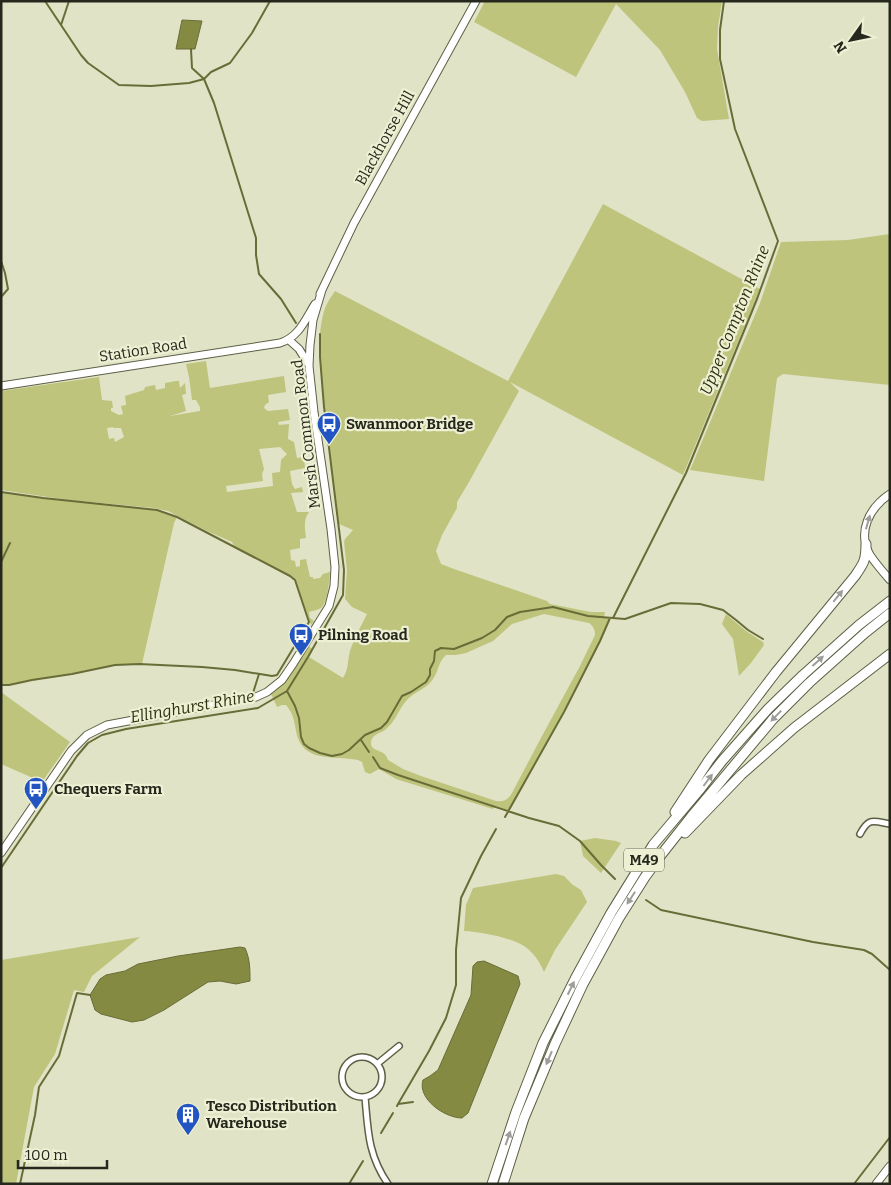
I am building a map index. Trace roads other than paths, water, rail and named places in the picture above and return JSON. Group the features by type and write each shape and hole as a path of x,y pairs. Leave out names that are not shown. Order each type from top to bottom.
{"highway":[{"name":"M49","path":"492,1184 516,1112 544,1043 575,979 607,922 653,845 709,760 776,672 855,576 866,556 866,544"},
{"name":"M49","path":"653,845 722,761 768,709 838,643 890,601"},
{"name":"M49","path":"503,1184 524,1118 555,1044 587,976 619,918 645,877 660,855 763,730 809,683 890,613"},
{"name":"M49","path":"645,877 686,831 741,775 794,728 890,654"}],"main road":[{"name":"Blackhorse Hill","path":"322,290 354,223 476,1"},
{"path":"309,366 299,349 289,340 302,325 322,290"},
{"name":"Marsh Common Road","path":"1,853 71,751 87,735 107,725 256,697 268,691 282,680 328,606 334,586 335,567 309,366 313,320 322,290"},
{"name":"Station Road","path":"1,386 263,346 289,340"},
{"path":"890,494 876,505 870,513 865,534 870,554 890,580"},
{"path":"876,1184 890,1166"}],"street":[{"path":"860,834 864,826 873,820 890,824"},
{"path":"377,1064 399,1046"},
{"path":"358,1057 372,1059 377,1064 382,1075 382,1081 376,1092 365,1097 352,1095 347,1091 342,1080 344,1068 352,1059 358,1057"},
{"path":"365,1097 369,1140 376,1163 387,1183"}],"waterway":[{"path":"45,1 88,63 119,85 151,86 189,83 204,79 211,72 230,63 252,33 270,1"},
{"path":"61,25 69,1"},
{"name":"Upper Compton Rhine","path":"613,618 686,473 757,299 778,241 735,129 720,59 720,30 724,1"},
{"path":"191,49 192,68 204,79 214,103 256,238 259,274 281,299 296,323"},
{"path":"1,261 8,289 1,297"},
{"name":"Ellinghurst Rhine","path":"1,868 77,756 88,743 102,735 126,729 258,708 287,691 308,657 343,595 344,570 324,407 320,334"},
{"path":"1,492 157,510 177,517 290,576 295,580 309,622 277,675 272,676 202,667 139,664 115,665 1,685"},
{"path":"1,562 10,543"},
{"path":"287,691 299,718 301,737 304,744 320,753 332,756 349,750 365,735 381,728 387,722 402,696 426,682 430,675 435,651 441,648 454,649 482,638 495,630 507,617 520,612 553,607 588,616 625,619 671,603 700,604 723,610 748,630 763,639"},
{"path":"505,817 564,712 610,618"},
{"path":"252,696 259,674"},
{"path":"361,740 369,752"},
{"path":"373,757 380,768 398,775 559,826 580,841 615,879"},
{"path":"398,1104 446,1018 456,985 456,950 461,898 496,829"},
{"path":"646,900 661,910 813,942 864,950 872,954 890,970"},
{"path":"20,1184 39,1087 59,1056 77,993 90,995"},
{"path":"397,1106 398,1104 413,1102"},
{"path":"381,1133 393,1113"},
{"path":"854,1184 890,1137"},
{"path":"349,1184 363,1161"}],"place":[{"name":"Swanmoor Bridge","path":"329,445"},
{"name":"Pilning Road","path":"301,656"},
{"name":"Chequers Farm","path":"36,810"},
{"name":"Tesco Distribution Warehouse","path":"188,1136"}]}
